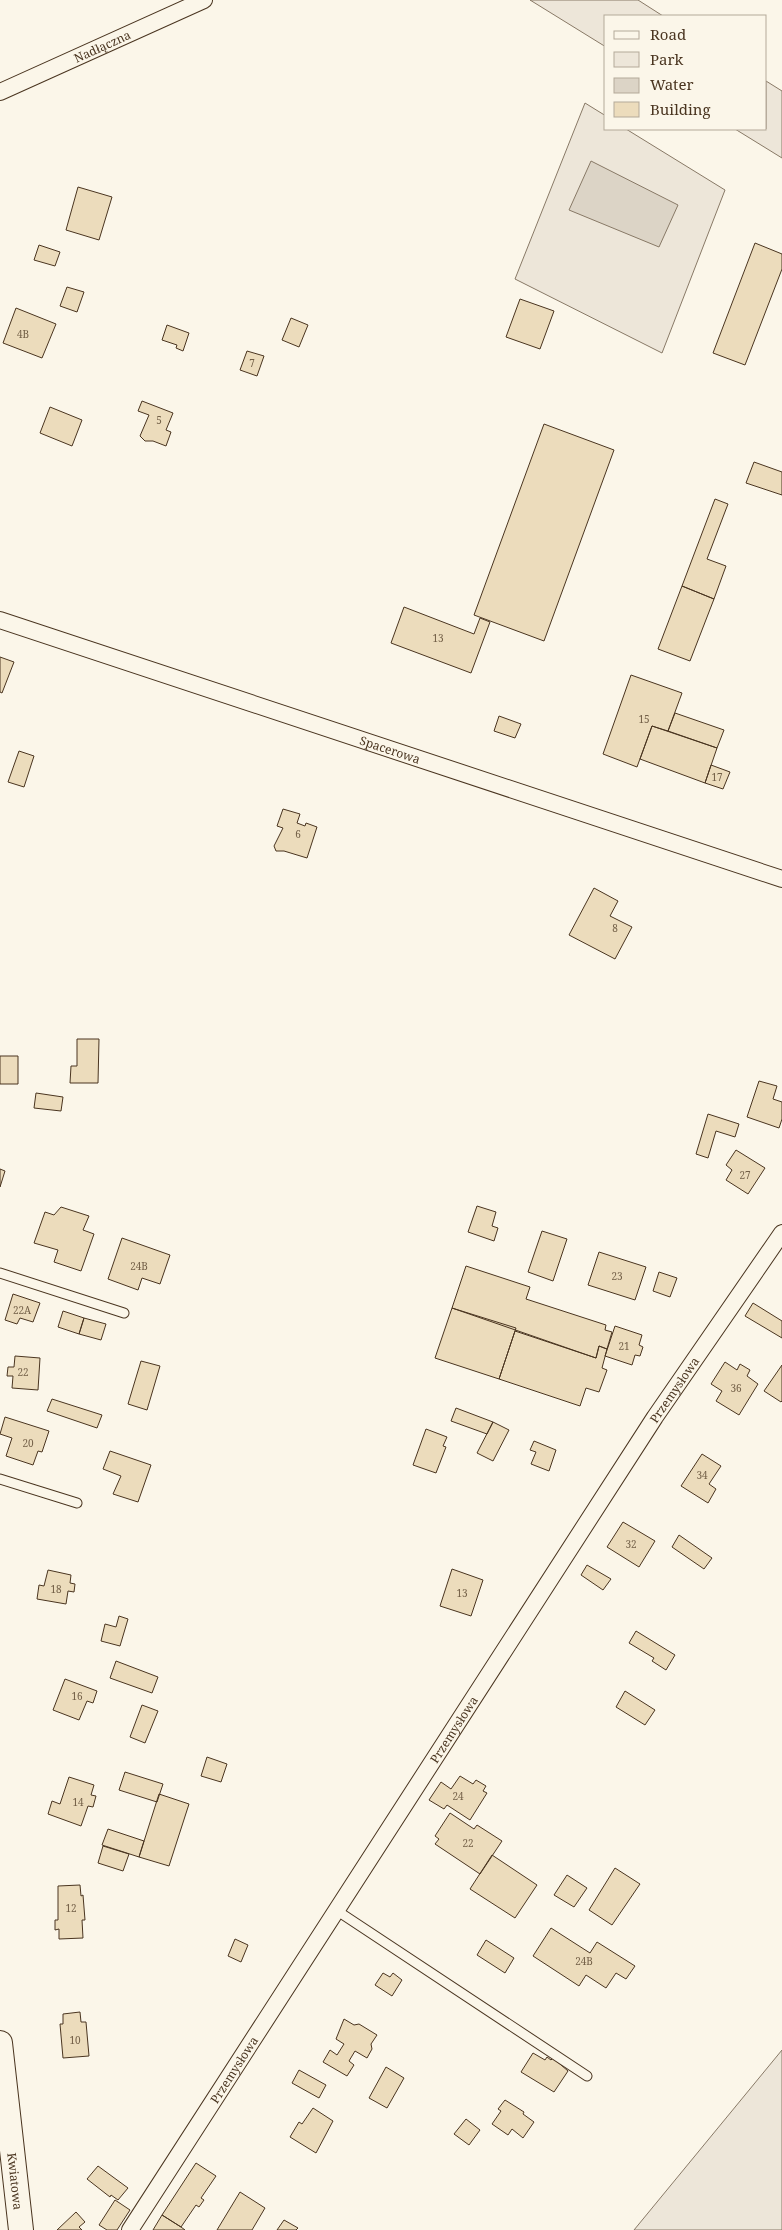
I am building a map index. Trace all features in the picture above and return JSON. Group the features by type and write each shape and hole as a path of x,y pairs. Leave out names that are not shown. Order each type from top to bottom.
{"street":[{"name":"Nadłączna","path":"0,92 204,0"},
{"name":"Spacerowa","path":"0,620 782,879"},
{"name":"Przemysłowa","path":"130,2230 655,1417 782,1233"},
{"name":"Kwiatowa","path":"0,2043 21,2230"}],"lane":[{"path":"0,1273 124,1313"},
{"path":"0,1479 77,1502"},
{"path":"336,1910 587,2076"}],"green space":[{"path":"530,0 638,0 661,15 604,15 604,46"},
{"path":"767,82 782,91 782,158 737,130 767,130"},
{"path":"585,103 604,115 604,130 628,130 725,190 662,353 515,279"},
{"path":"782,2050 782,2230 634,2230"}],"water":[{"path":"591,161 678,205 659,247 569,210"}],"building":[{"path":"78,187 112,197 99,240 66,230"},
{"path":"755,243 782,254 782,269 745,365 713,353"},
{"path":"39,245 60,252 55,266 34,260"},
{"path":"67,287 84,292 77,312 60,306"},
{"path":"520,299 554,311 540,349 506,337"},
{"path":"16,308 56,324 42,358 3,343"},
{"path":"291,318 308,325 299,347 282,340"},
{"path":"167,325 189,333 183,351 176,348 177,345 162,340"},
{"path":"247,351 264,356 257,376 240,370"},
{"path":"142,401 173,413 166,430 171,432 166,446 153,441 145,441 140,436 149,415 138,411"},
{"path":"50,407 82,420 72,446 40,433"},
{"path":"544,424 614,450 544,641 474,615"},
{"path":"754,462 782,472 782,495 746,483"},
{"path":"715,499 728,504 707,559 726,566 714,599 682,586"},
{"path":"682,586 714,599 690,661 658,649"},
{"path":"404,607 474,634 480,618 490,622 471,673 391,643"},
{"path":"0,657 14,662 2,693 0,692"},
{"path":"631,675 682,693 668,731 652,726 637,767 603,754"},
{"path":"675,713 724,730 717,748 668,731"},
{"path":"499,716 521,724 515,738 494,731"},
{"path":"652,726 717,748 705,783 640,759"},
{"path":"19,751 34,756 24,787 8,782"},
{"path":"711,765 730,772 723,789 705,783"},
{"path":"283,809 300,814 297,823 305,826 306,823 317,827 307,858 284,851 276,851 274,846 283,828 277,826"},
{"path":"594,888 618,901 610,916 632,927 615,959 569,935"},
{"path":"77,1039 99,1039 98,1083 70,1083 71,1066 77,1066"},
{"path":"0,1056 18,1056 18,1084 0,1084"},
{"path":"759,1081 777,1086 773,1099 782,1102 782,1119 779,1128 747,1117"},
{"path":"36,1093 63,1097 61,1111 34,1108"},
{"path":"708,1114 739,1124 735,1137 716,1131 708,1158 696,1154"},
{"path":"736,1150 765,1168 748,1194 726,1180 732,1170 726,1165"},
{"path":"0,1169 5,1171 0,1187"},
{"path":"477,1206 496,1212 492,1226 498,1228 494,1241 468,1232"},
{"path":"61,1207 89,1216 83,1230 94,1234 81,1271 54,1262 58,1250 34,1243 45,1212 54,1215"},
{"path":"542,1231 567,1239 553,1281 528,1272"},
{"path":"122,1238 170,1255 160,1284 142,1278 138,1290 108,1279"},
{"path":"599,1252 646,1267 635,1300 588,1285"},
{"path":"466,1266 530,1287 526,1299 606,1325 605,1330 612,1332 607,1349 599,1346 596,1358 452,1308"},
{"path":"659,1272 677,1278 670,1297 653,1291"},
{"path":"13,1294 40,1303 33,1322 20,1318 17,1324 5,1320"},
{"path":"753,1303 782,1321 782,1338 745,1316"},
{"path":"452,1308 516,1328 499,1379 435,1358"},
{"path":"63,1311 84,1318 79,1334 58,1327"},
{"path":"84,1318 106,1324 101,1340 79,1334"},
{"path":"615,1326 642,1335 639,1345 643,1347 640,1356 635,1355 632,1365 605,1356"},
{"path":"515,1331 596,1358 599,1346 607,1349 602,1368 607,1370 599,1392 586,1388 580,1406 499,1379"},
{"path":"15,1356 40,1358 38,1390 12,1388 13,1376 7,1376 8,1367 14,1367"},
{"path":"141,1361 160,1366 147,1410 128,1404"},
{"path":"725,1362 737,1370 740,1364 750,1370 747,1376 758,1384 739,1415 716,1401 722,1391 711,1384"},
{"path":"782,1365 782,1401 781,1402 764,1391"},
{"path":"52,1399 102,1415 97,1428 47,1411"},
{"path":"456,1408 493,1422 487,1434 451,1421"},
{"path":"5,1417 49,1431 42,1452 38,1451 33,1465 6,1456 12,1438 0,1434"},
{"path":"493,1422 509,1430 493,1461 477,1453"},
{"path":"426,1429 447,1437 443,1446 446,1447 436,1473 413,1465"},
{"path":"534,1441 556,1450 549,1471 531,1464 536,1452 530,1450"},
{"path":"110,1451 151,1465 138,1502 113,1494 121,1476 103,1469"},
{"path":"702,1454 721,1466 709,1484 716,1489 708,1503 681,1486"},
{"path":"623,1522 655,1541 639,1567 607,1547"},
{"path":"679,1535 712,1558 704,1569 672,1547"},
{"path":"587,1565 611,1579 603,1590 581,1575"},
{"path":"452,1569 483,1580 471,1616 440,1606"},
{"path":"48,1570 71,1575 70,1583 75,1584 74,1592 68,1591 66,1604 37,1599 39,1585 44,1586"},
{"path":"119,1616 128,1619 120,1646 101,1641 105,1624 116,1627"},
{"path":"636,1631 675,1655 666,1670 652,1661 654,1658 629,1643"},
{"path":"116,1661 158,1677 152,1693 110,1678"},
{"path":"65,1679 97,1691 93,1703 87,1701 79,1720 53,1710"},
{"path":"625,1691 655,1710 645,1725 616,1707"},
{"path":"142,1705 158,1711 145,1743 130,1737"},
{"path":"207,1757 227,1764 221,1782 201,1776"},
{"path":"125,1772 163,1784 157,1802 119,1790"},
{"path":"460,1776 473,1784 476,1780 486,1786 483,1791 487,1793 470,1820 447,1805 444,1809 429,1800 441,1782 451,1789"},
{"path":"69,1777 94,1785 91,1795 96,1796 93,1807 88,1806 81,1826 48,1814 52,1801 60,1804"},
{"path":"159,1794 189,1804 169,1866 139,1857"},
{"path":"450,1813 474,1829 477,1825 502,1841 480,1874 435,1844 439,1839 435,1836"},
{"path":"108,1829 144,1841 139,1857 102,1845"},
{"path":"103,1846 129,1854 123,1871 98,1863"},
{"path":"492,1855 537,1885 515,1918 470,1889"},
{"path":"615,1868 640,1884 612,1925 589,1910"},
{"path":"567,1875 587,1888 574,1907 554,1895"},
{"path":"80,1885 81,1896 83,1895 85,1920 82,1920 83,1938 59,1939 59,1929 55,1930 55,1920 58,1920 58,1886"},
{"path":"551,1928 590,1953 597,1942 635,1966 626,1979 616,1973 606,1988 586,1975 579,1986 533,1956"},
{"path":"235,1939 248,1945 241,1962 228,1956"},
{"path":"486,1940 514,1958 505,1973 477,1955"},
{"path":"383,1973 390,1977 393,1973 402,1980 392,1996 375,1985"},
{"path":"80,2012 81,2022 86,2022 89,2056 63,2058 60,2024 63,2024 63,2014"},
{"path":"344,2019 354,2025 359,2024 377,2035 371,2044 372,2049 367,2058 355,2051 349,2061 354,2065 347,2076 323,2062 330,2050 337,2055 344,2044 336,2039"},
{"path":"533,2053 545,2060 547,2057 551,2060 553,2058 568,2071 554,2092 521,2072"},
{"path":"386,2067 404,2078 387,2108 369,2098"},
{"path":"299,2070 326,2085 319,2098 292,2083"},
{"path":"505,2100 524,2112 523,2114 534,2122 523,2138 512,2129 508,2135 492,2124 501,2111 498,2109"},
{"path":"313,2108 333,2121 316,2153 290,2137 299,2122 302,2124"},
{"path":"466,2119 480,2130 469,2145 454,2134"},
{"path":"196,2163 216,2176 201,2198 204,2200 199,2207 196,2205 181,2227 162,2215"},
{"path":"98,2166 128,2188 118,2200 111,2195 110,2197 87,2179"},
{"path":"240,2192 265,2208 252,2230 217,2230"},
{"path":"115,2200 130,2210 117,2230 107,2230 99,2225"},
{"path":"76,2212 85,2222 79,2227 82,2230 57,2230"},
{"path":"162,2215 181,2227 185,2230 153,2230"},
{"path":"284,2220 298,2228 296,2230 277,2230"}]}
